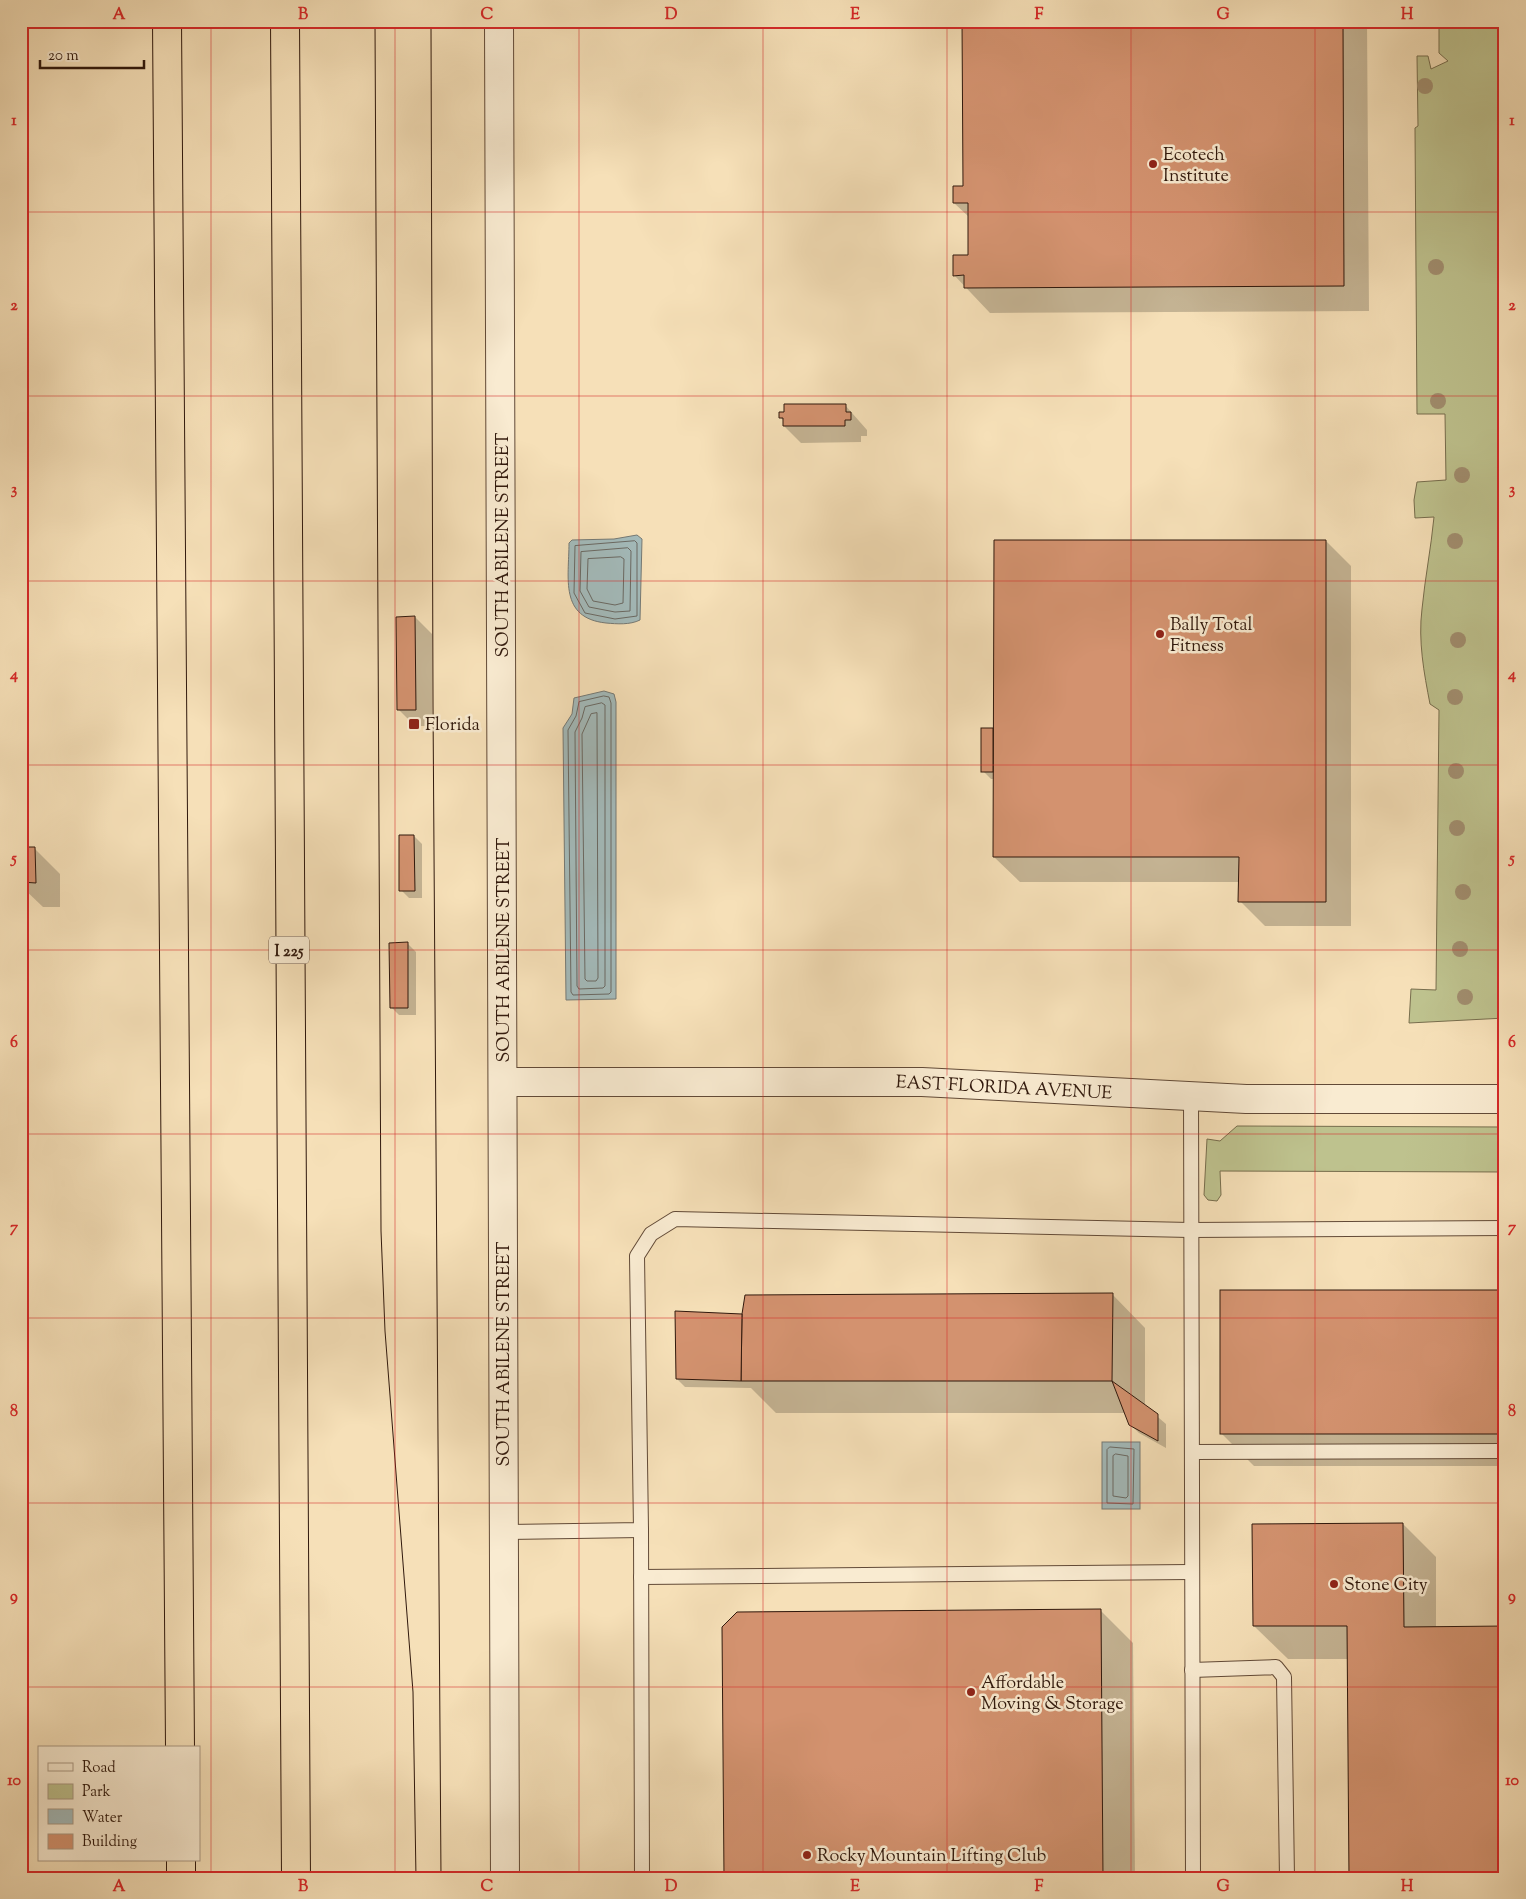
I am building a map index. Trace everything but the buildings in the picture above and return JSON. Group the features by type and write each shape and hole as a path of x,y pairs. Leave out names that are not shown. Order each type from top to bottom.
{"highway":[{"path":"167,21 180,1746"},
{"name":"I 225","path":"285,21 296,1878"},
{"path":"180,1862 181,1878"}],"street":[{"name":"SOUTH ABILENE STREET","path":"499,21 505,1878"},
{"name":"EAST FLORIDA AVENUE","path":"503,1082 922,1082 1191,1097 1300,1100 1505,1098"}],"lane":[{"path":"1191,1097 1193,1878"},
{"path":"642,1878 638,1256 651,1234 676,1219 1190,1230 1505,1228"},
{"path":"1192,1452 1505,1451"},
{"path":"504,1532 641,1530"},
{"path":"641,1577 1192,1572"},
{"path":"1192,1670 1276,1667 1284,1677 1287,1878"}],"green space":[{"path":"1439,21 1505,21 1505,1018 1409,1023 1411,989 1436,990 1439,710 1430,704 1421,645 1423,597 1434,517 1415,518 1414,500 1417,482 1446,480 1445,414 1417,414 1415,128 1418,126 1417,56 1428,56 1431,69 1448,61 1439,53"},
{"path":"1237,1126 1505,1127 1505,1172 1220,1171 1221,1195 1217,1201 1208,1200 1204,1195 1207,1139 1220,1141"}],"water":[{"path":"637,535 642,539 640,620 619,624 591,620 580,613 574,605 570,594 568,582 569,543 572,540 614,539"},
{"path":"604,691 614,694 616,702 616,999 566,1000 563,728 572,714 574,698"},
{"path":"1102,1442 1140,1442 1140,1509 1102,1509"}],"tram line":[{"path":"375,21 381,1231 385,1331 413,1692 416,1878"},
{"path":"431,21 433,705 441,1878"}],"place":[{"name":"Ecotech Institute","path":"1153,164"},
{"name":"Bally Total Fitness","path":"1160,634"},
{"name":"Florida","path":"414,724"},
{"name":"Stone City","path":"1334,1584"},
{"name":"Affordable Moving & Storage","path":"971,1692"},
{"name":"Rocky Mountain Lifting Club","path":"807,1855"}]}
